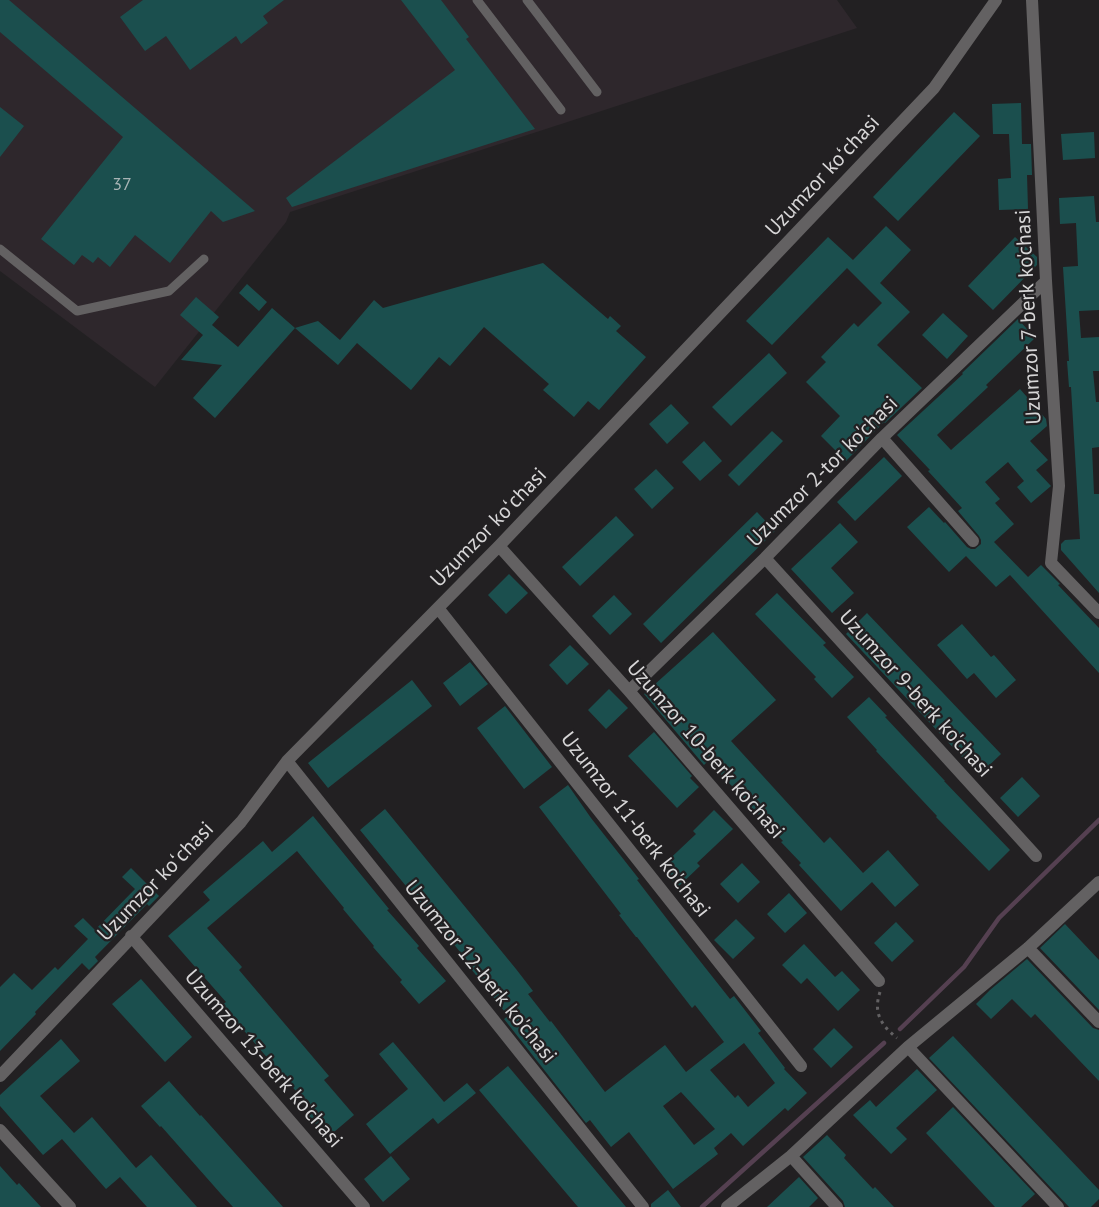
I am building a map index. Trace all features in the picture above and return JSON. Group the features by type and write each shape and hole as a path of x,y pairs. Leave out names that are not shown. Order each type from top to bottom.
{"street":[{"name":"Uzumzor koʻchasi","path":"0,1076 241,822 287,761 499,546 934,88 996,0"},
{"name":"Uzumzor 7-berk ko'chasi","path":"1032,0 1059,486 1051,563 1099,613"},
{"name":"Uzumzor 2-tor ko'chasi","path":"629,691 765,558 882,438 1046,281"},
{"path":"882,438 973,541"},
{"name":"Uzumzor 10-berk ko'chasi","path":"499,546 629,691 879,981"},
{"name":"Uzumzor 9-berk ko'chasi","path":"765,558 1036,856"},
{"name":"Uzumzor 11-berk ko'chasi","path":"438,608 801,1066"},
{"name":"Uzumzor 12-berk ko'chasi","path":"287,761 643,1207"},
{"path":"727,1207 791,1156 908,1047 1028,948 1099,882"},
{"name":"Uzumzor 13-berk ko'chasi","path":"131,936 364,1207"},
{"path":"1028,948 1099,1022"},
{"path":"908,1047 1058,1207"},
{"path":"0,1130 70,1207"},
{"path":"791,1156 837,1207"}],"lane":[{"path":"477,0 561,110"},
{"path":"527,0 597,92"},
{"path":"0,249 77,311 169,291 204,259"}],"path":[{"path":"879,981 881,987 877,1005 880,1019 893,1035"}],"shaded area":[{"path":"0,0 837,0 857,28 290,212 286,222 155,387 0,271"}],"building":[{"path":"0,0 9,0 255,211 223,222 211,211 170,263 135,235 110,267 98,257 93,263 82,255 74,265 41,239 123,137 0,32"},
{"path":"143,0 284,0 263,16 268,23 241,44 236,36 190,70 166,36 145,51 120,17"},
{"path":"401,0 441,0 469,37 466,39 535,129 292,207 286,198 455,70"},
{"path":"1021,103 1022,144 1031,144 1032,175 1027,175 1028,209 999,210 998,179 1011,178 1009,134 993,134 992,104"},
{"path":"0,107 24,126 0,157"},
{"path":"954,112 980,136 898,221 873,197"},
{"path":"1094,132 1095,158 1063,160 1061,134"},
{"path":"1094,196 1096,222 1099,222 1099,310 1079,311 1081,338 1099,337 1099,371 1093,371 1096,402 1099,402 1099,447 1092,448 1094,494 1099,494 1099,593 1061,550 1061,544 1065,540 1080,539 1071,387 1069,387 1067,361 1069,361 1063,267 1078,266 1076,223 1060,224 1059,198"},
{"path":"886,226 911,250 880,283 910,312 877,345 922,388 884,422 846,461 821,436 840,416 806,382 826,362 821,357 854,323 858,327 882,303 847,268 772,345 746,321 828,237 853,260"},
{"path":"1015,237 1037,257 1037,265 993,310 968,286"},
{"path":"543,263 608,319 610,316 621,326 616,331 646,357 599,410 588,401 574,417 543,390 549,384 484,327 450,366 439,357 411,390 357,343 338,365 295,328 318,321 340,340 374,300 383,308"},
{"path":"247,284 267,302 259,311 239,293"},
{"path":"196,297 219,317 212,325 238,347 272,308 295,328 215,418 193,398 222,365 181,360 203,335 180,315"},
{"path":"943,313 968,336 947,359 922,335"},
{"path":"1018,319 1035,338 937,435 951,450 1020,389 1046,419 1047,426 1030,441 1048,460 1036,470 1051,486 1031,503 1017,487 1024,481 1008,462 985,482 1000,499 995,503 1014,524 994,542 1028,577 1041,565 1099,628 1099,673 1010,575 996,587 966,556 949,572 907,527 929,507 967,547 975,549 981,544 979,536 958,511 962,508 897,435"},
{"path":"769,353 787,373 731,426 712,407"},
{"path":"671,404 689,423 667,444 649,424"},
{"path":"772,431 783,441 739,486 728,475"},
{"path":"704,441 722,461 700,481 682,462"},
{"path":"884,457 902,476 855,521 837,502"},
{"path":"656,469 674,488 652,509 634,489"},
{"path":"757,512 775,531 661,643 643,624"},
{"path":"616,516 634,535 580,586 562,567"},
{"path":"840,523 858,542 831,568 854,593 832,613 791,569"},
{"path":"509,574 528,593 506,614 488,595"},
{"path":"777,593 826,643 823,645 854,677 832,698 814,679 816,677 755,614"},
{"path":"614,595 632,614 610,635 592,616"},
{"path":"867,613 1001,754 979,775 846,634"},
{"path":"962,624 991,657 994,655 1016,680 996,698 974,673 967,679 937,645"},
{"path":"713,632 776,700 731,741 824,843 830,837 863,873 888,850 919,885 895,907 872,882 841,911 799,865 801,863 781,842 783,841 708,761 704,765 644,694"},
{"path":"570,645 589,664 567,685 549,665"},
{"path":"470,662 488,684 460,706 443,683"},
{"path":"412,680 432,706 328,788 308,763"},
{"path":"609,689 628,708 606,729 588,710"},
{"path":"869,697 1010,850 989,871 936,817 847,717"},
{"path":"505,706 552,767 524,789 477,728"},
{"path":"654,732 699,787 677,808 628,756"},
{"path":"1022,777 1040,796 1018,817 1000,798"},
{"path":"568,785 677,932 730,999 734,996 761,1031 758,1033 784,1069 807,1093 788,1111 785,1108 743,1146 731,1133 714,1148 718,1154 673,1189 629,1132 611,1147 590,1120 586,1123 504,1019 508,1016 468,965 470,964 360,830 385,809 516,969 533,991 528,994 605,1092 665,1045 686,1072 724,1042 695,1005 692,1008 636,937 539,807","holes":["744,1043 775,1083 748,1107 738,1095 735,1098 710,1070","681,1092 715,1129 694,1145 663,1106"]},
{"path":"714,810 733,829 697,863 700,866 678,887 660,868 696,834 693,831"},
{"path":"313,816 389,909 387,910 419,946 417,948 446,981 419,1004 297,851 207,928 242,967 239,970 329,1076 324,1080 354,1115 327,1138 308,1115 313,1111 222,1005 226,1002 168,936 210,900 203,892 263,841 272,852"},
{"path":"742,863 760,882 738,903 720,884"},
{"path":"131,868 159,896 149,906 147,904 95,957 98,961 89,970 82,963 0,1051 0,987 14,973 32,990 55,967 58,970 88,939 74,926 83,918 95,930 135,889 122,877"},
{"path":"789,893 807,913 785,933 767,914"},
{"path":"736,919 755,938 733,959 714,940"},
{"path":"896,922 914,941 892,962 874,943"},
{"path":"1065,924 1099,960 1099,1010 1040,948"},
{"path":"804,944 835,977 842,971 860,990 838,1011 807,978 801,984 782,965"},
{"path":"1027,959 1093,1028 1099,1030 1099,1081 1035,1014 1031,1018 1012,999 991,1019 976,1004"},
{"path":"141,979 192,1037 165,1062 112,1004"},
{"path":"834,1028 853,1047 831,1068 813,1049"},
{"path":"953,1036 1099,1190 1099,1199 1091,1207 1069,1207 929,1058"},
{"path":"61,1039 80,1061 40,1096 74,1133 92,1117 136,1168 151,1155 197,1207 147,1207 120,1177 106,1189 62,1139 43,1155 0,1106 0,1095"},
{"path":"393,1042 444,1102 467,1083 476,1093 438,1124 433,1118 390,1154 366,1124 408,1089 379,1054"},
{"path":"508,1066 626,1207 578,1207 479,1090"},
{"path":"917,1069 937,1090 896,1128 907,1139 891,1154 853,1115 870,1100 876,1107"},
{"path":"169,1081 283,1207 233,1207 141,1106"},
{"path":"953,1107 1035,1194 1021,1207 995,1207 926,1133"},
{"path":"827,1135 846,1155 844,1158 873,1189 875,1187 894,1207 845,1207 843,1201 803,1157"},
{"path":"391,1156 410,1179 383,1202 364,1179"},
{"path":"0,1166 17,1185 19,1183 41,1207 0,1207"},
{"path":"799,1177 818,1198 809,1207 767,1207"},
{"path":"668,1190 681,1207 651,1207 651,1204"}],"waterway":[{"path":"900,1029 964,967 999,918 1099,820"},
{"path":"702,1207 884,1043"}]}
